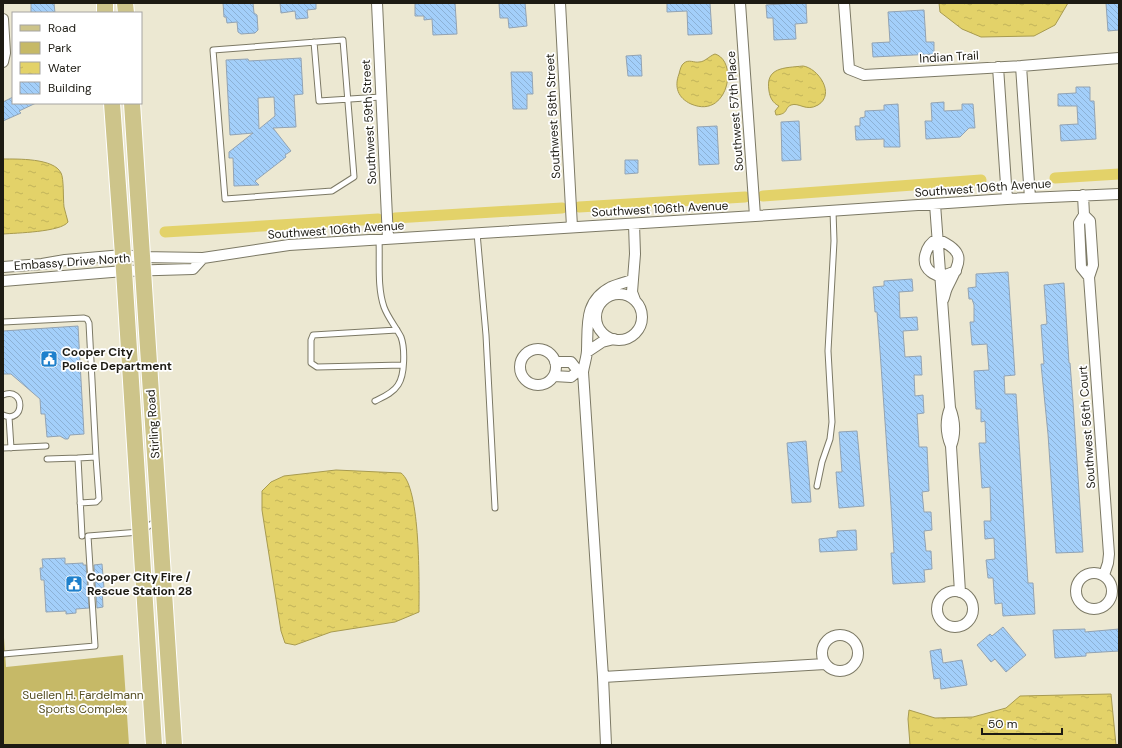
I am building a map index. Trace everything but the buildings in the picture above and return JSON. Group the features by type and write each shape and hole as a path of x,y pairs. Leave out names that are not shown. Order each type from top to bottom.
{"main road":[{"name":"Stirling Road","path":"112,104 154,745"},
{"name":"Stirling Road","path":"132,104 174,745"}],"street":[{"name":"Southwest 59th Street","path":"377,3 381,97 384,240"},
{"name":"Southwest 58th Street","path":"560,3 572,227"},
{"name":"Southwest 57th Place","path":"740,3 755,216"},
{"name":"Indian Trail","path":"844,3 849,69 864,75 1021,66 1119,58"},
{"path":"3,19 5,53 3,62"},
{"path":"1021,66 1030,198"},
{"path":"998,67 1007,199"},
{"name":"Southwest 106th Avenue","path":"123,255 142,263 193,269 203,258 289,245 1007,199 1119,194"},
{"name":"Southwest 56th Court","path":"1083,195 1084,215 1090,222 1093,265 1089,277 1109,554 1104,575"},
{"path":"935,204 950,408 946,430 951,446 960,592"},
{"path":"587,352 602,342 628,338 635,334 642,321 642,313 632,292 635,254 634,224"},
{"path":"937,239 951,246 955,250 958,259 958,266 942,302"},
{"path":"937,239 928,247 925,253 925,262 931,272 940,277 956,271"},
{"name":"Embassy Drive North","path":"3,266 42,264 65,260 123,255"},
{"name":"Embassy Drive North","path":"3,281 124,271 142,263"},
{"path":"622,294 632,280"},
{"path":"587,352 588,318 592,303 599,295 611,287 632,280"},
{"path":"614,339 607,336 601,330 598,324 598,309 607,297 614,295 622,294 635,300"},
{"path":"601,330 594,337 580,371 604,678 606,745"},
{"path":"537,349 548,352 555,362 556,368 554,376 548,383 542,386 530,384 522,376 520,370 520,363 526,353 537,349"},
{"path":"555,362 571,362 580,371"},
{"path":"554,376 571,377 580,371"},
{"path":"604,678 825,664"}],"lane":[{"path":"343,40 348,98 354,177 332,191 225,199 214,50 343,40"},
{"path":"314,42 318,101 381,97"},
{"path":"817,486 822,462 830,439 832,422 828,351 834,242 833,211"},
{"path":"477,234 486,335 495,508"},
{"path":"375,401 398,386 403,365 403,343 385,308 381,294 384,240"},
{"path":"3,322 84,318 87,319 89,323 99,499 96,502 80,503"},
{"path":"397,330 313,335 311,340 311,362 317,367 403,365"},
{"path":"3,395 14,395 19,400 20,404 19,411 13,416 3,415"},
{"path":"9,416 11,448"},
{"path":"3,448 46,446"},
{"path":"47,459 96,457"},
{"path":"78,458 82,536"},
{"path":"3,654 95,646 88,536 140,532 152,525 159,517"}],"green space":[{"name":"Suellen H. Fardelmann Sports Complex","path":"3,623 6,667 123,655 129,745 3,745"}],"water":[{"path":"939,3 1068,3 1055,25 1034,36 981,37 962,29 940,12"},
{"path":"715,54 722,59 727,67 728,77 726,88 721,97 714,104 704,107 687,102 680,95 677,88 681,66 690,61 701,62"},
{"path":"803,66 814,71 823,82 825,95 823,100 818,105 810,108 794,104 789,106 785,112 776,115 775,111 779,106 773,102 770,96 770,77 777,70 783,68"},
{"path":"3,159 35,160 51,164 57,168 62,176 64,207 68,222 57,228 48,230 3,234"},
{"path":"336,470 401,473 408,482 412,497 418,538 419,612 395,622 331,632 295,645 285,643 281,631 262,510 262,491 271,482 284,476"},
{"path":"1111,694 1116,745 910,745 908,719 909,710 935,718 973,717 1006,708 1020,696"}],"waterway":[{"path":"1055,178 1119,174"},
{"path":"763,196 981,180"},
{"path":"579,207 745,197"},
{"path":"395,218 562,208"},
{"path":"165,232 378,219"}],"place":[{"name":"Cooper City Police Department","path":"49,359"},
{"name":"Cooper City Fire / Rescue Station 28","path":"74,584"}]}
